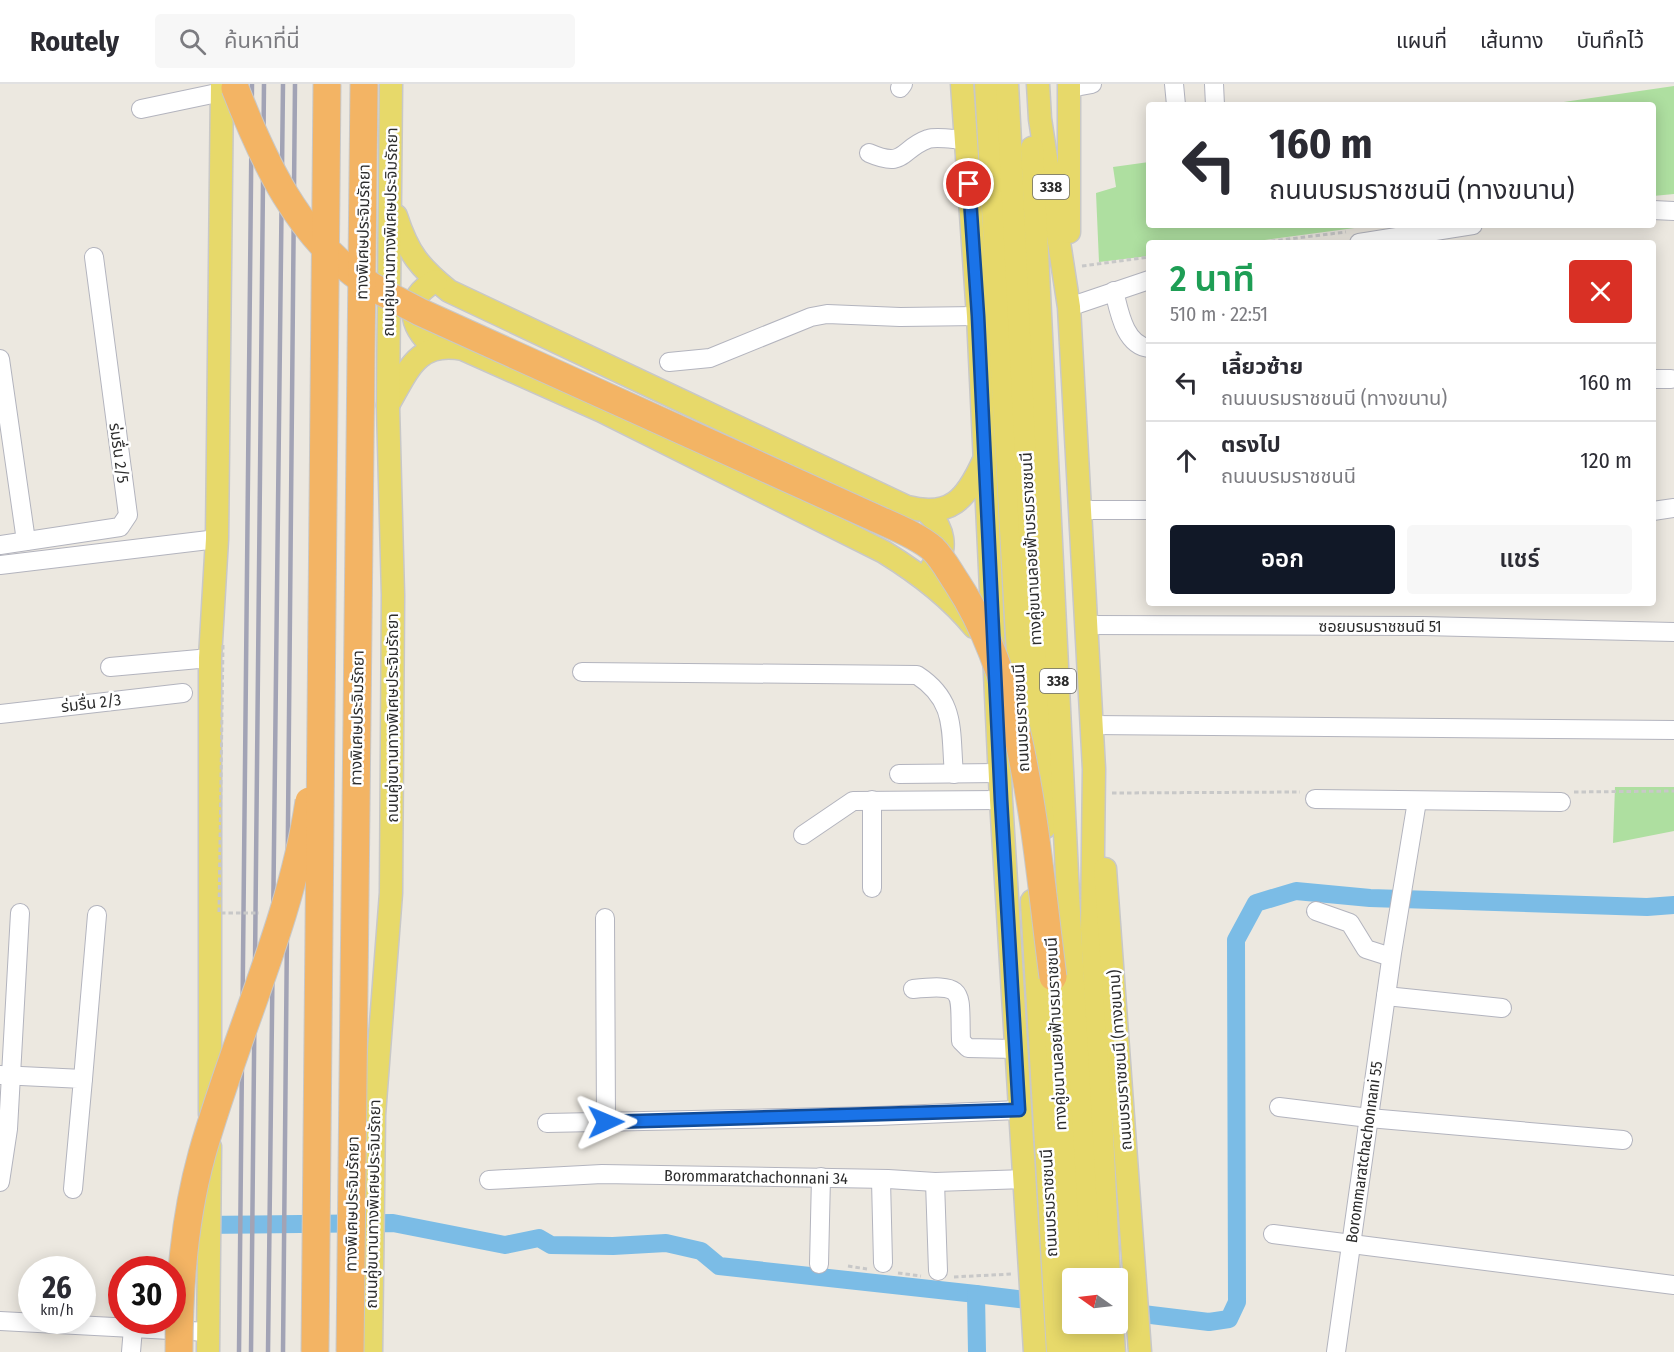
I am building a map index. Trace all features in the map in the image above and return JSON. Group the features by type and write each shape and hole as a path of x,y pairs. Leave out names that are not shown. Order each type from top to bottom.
{"highway":[{"name":"ทางพิเศษประจิมรัถยา","path":"315,1352 327,84"},
{"name":"ทางพิเศษประจิมรัถยา","path":"350,1352 364,84"},
{"path":"226,88 284,194 314,236 363,281 420,312 873,517 922,542 940,556 973,607 1005,689 1034,834 1053,977"},
{"path":"178,1352 182,1251 190,1202 202,1153 294,874 306,819 322,711"}],"main road":[{"name":"ถนนคู่ขนานทางพิเศษประจิมรัถยา","path":"371,1352 370,1254 375,1094 391,894 393,594 388,406 391,84"},
{"path":"390,201 413,258 449,291 907,507 926,512 946,508 961,500 972,485 984,451 978,316 962,84"},
{"name":"ถนนบรมราชชนนี","path":"986,84 1053,1273 1062,1299"},
{"name":"ทางคู่ขนานลอยฟ้าบรมราชชนนี","path":"1007,84 1053,977 1063,1268"},
{"name":"ทางคู่ขนานลอยฟ้าบรมราชชนนี","path":"1029,84 1068,896 1089,1268"},
{"name":"338","path":"1038,84 1040,119 1069,299"},
{"name":"338","path":"1069,86 1069,299 1094,769 1092,929 1109,1268"},
{"path":"208,1342 210,658 217,539 226,88"},
{"path":"435,348 421,336 413,321 416,298 424,287 436,281"},
{"path":"388,406 413,363 424,352 435,348 463,349 602,411 884,552 917,573 963,613 993,652"},
{"path":"984,451 1008,488"},
{"name":"ถนนบรมราชชนนี","path":"984,451 1001,800"},
{"path":"917,573 928,570 939,560 943,542 934,519 926,512"},
{"name":"ถนนบรมราชชนนี (ทางขนาน)","path":"1094,769 1109,911 1140,1352"},
{"path":"1001,800 1035,1352"},
{"name":"ถนนบรมราชชนนี","path":"1058,1352 1062,1321"},
{"path":"1075,1334 1076,1352"},
{"path":"1094,1334 1095,1352"},
{"path":"1113,1334 1114,1352"}],"street":[{"path":"1069,86 1092,84"},
{"path":"1174,84 1176,102"},
{"path":"1214,84 1215,102"},
{"path":"141,109 226,88"},
{"path":"869,153 886,161 897,159 929,139 966,140"},
{"path":"1656,210 1674,212"},
{"path":"1356,237 1444,228"},
{"name":"ร่มรื่น 2/5","path":"0,545 120,527 128,515 94,257"},
{"path":"1069,299 1114,291 1146,281"},
{"path":"1114,291 1124,327 1146,348"},
{"path":"669,362 710,358 811,317 827,315 900,318 978,316"},
{"path":"0,359 26,541"},
{"path":"1656,511 1674,508"},
{"path":"1081,510 1146,510"},
{"path":"0,565 217,539"},
{"name":"ซอยบรมราชชนนี 51","path":"1086,625 1423,626 1674,632"},
{"path":"110,667 210,658"},
{"path":"582,672 917,675 933,686 948,707 954,774"},
{"name":"ร่มรื่น 2/3","path":"0,714 183,693"},
{"path":"1091,725 1674,730"},
{"path":"898,774 1000,773"},
{"path":"1315,799 1415,807 1561,802"},
{"path":"872,800 872,888"},
{"path":"803,835 853,801 1001,800"},
{"name":"Borommaratchachonnani 55","path":"1336,1352 1415,807"},
{"path":"1316,911 1350,923 1366,949 1392,955"},
{"path":"0,1182 8,1129 5,1075 20,913"},
{"path":"73,1189 97,915"},
{"path":"605,918 606,1122"},
{"path":"913,989 945,986 954,989 959,995 961,1041 968,1048 1015,1049"},
{"path":"1386,996 1502,1008"},
{"path":"5,1075 83,1079"},
{"path":"1279,1107 1369,1118 1623,1140"},
{"path":"547,1123 1019,1110"},
{"name":"Borommaratchachonnani 34","path":"489,1180 602,1174 935,1182 1024,1179"},
{"path":"819,1264 821,1178"},
{"path":"881,1180 883,1263"},
{"path":"935,1182 938,1271"},
{"path":"1273,1234 1674,1285"},
{"path":"0,1321 108,1327"},
{"path":"131,1352 132,1334"},
{"path":"165,1334 208,1342"}],"path":[{"path":"1306,240 1356,237"},
{"path":"1068,267 1146,257"}],"green space":[{"path":"1674,86 1674,194 1656,196 1656,102 1564,102"},
{"path":"1146,162 1146,228 1355,228 1265,240 1146,240 1146,256 1099,262 1096,193 1116,187 1113,167"},
{"path":"1615,787 1674,787 1674,831 1613,843"}],"waterway":[{"path":"1128,1312 1209,1322 1229,1319 1237,1302 1236,940 1256,903 1296,891 1370,898 1647,907 1674,905"},
{"path":"196,1225 393,1223 505,1245 539,1238 551,1245 613,1246 666,1243 701,1251 719,1266 976,1294"},
{"path":"977,1352 976,1294 1062,1304"}],"railway":[{"path":"239,1352 252,84"},
{"path":"251,1352 264,84"},
{"path":"268,1352 283,84"},
{"path":"283,1352 295,84"}],"route":[{"path":"606,1122 878,1116 1019,1110 1001,800 978,316 969,184"}]}
